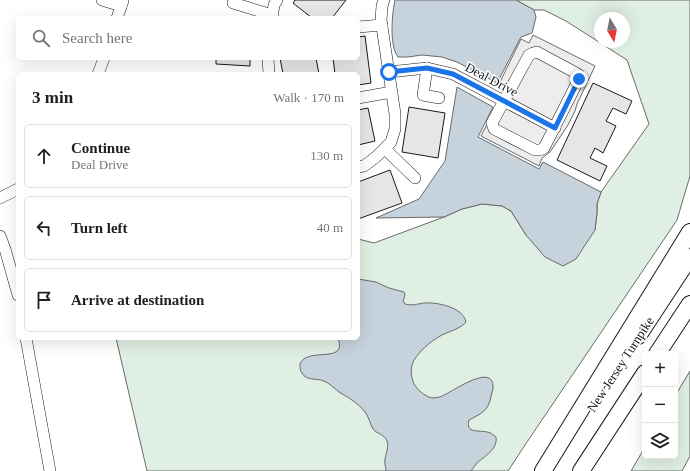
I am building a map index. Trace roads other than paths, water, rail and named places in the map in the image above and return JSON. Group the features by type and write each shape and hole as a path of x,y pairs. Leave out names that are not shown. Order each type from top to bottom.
{"highway":[{"path":"543,471 690,232"},
{"name":"New Jersey Turnpike","path":"550,471 690,257"},
{"name":"New Jersey Turnpike","path":"659,351 690,304"},
{"path":"671,351 690,322"},
{"name":"New Jersey Turnpike","path":"581,471 642,378"},
{"path":"605,434 643,387"}],"street":[{"path":"102,0 122,3 118,16"},
{"path":"272,16 274,5 277,0"},
{"path":"360,167 364,166 376,157 391,142 395,129 395,114 382,25 382,6 384,0"},
{"path":"233,3 269,16"},
{"path":"360,27 382,25"},
{"path":"537,52 579,75 579,79 555,128 544,148 540,150 535,150 494,129 492,123 504,101 529,55 533,53 537,52"},
{"path":"99,72 103,60"},
{"path":"268,60 269,72"},
{"path":"427,68 423,95 439,98"},
{"name":"Deal Drive","path":"389,72 427,68 453,74 555,128"},
{"path":"360,98 392,92"},
{"path":"384,149 415,178"},
{"path":"0,198 16,190"},
{"path":"0,236 16,287"},
{"path":"26,340 50,471"}]}
